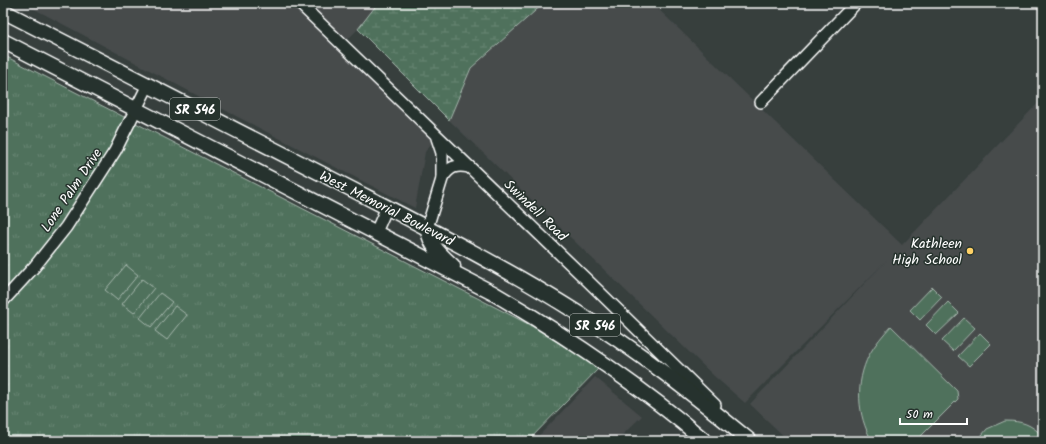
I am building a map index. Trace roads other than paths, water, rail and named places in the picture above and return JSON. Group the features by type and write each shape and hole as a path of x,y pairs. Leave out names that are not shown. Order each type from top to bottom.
{"main road":[{"name":"West Memorial Boulevard","path":"3,11 387,207 502,268 582,316 677,382 750,441"},
{"name":"West Memorial Boulevard","path":"3,40 463,276 526,312 596,358 654,400 705,441"},
{"path":"427,228 431,242 438,252 463,276"}],"street":[{"name":"Swindell Road","path":"299,3 594,286 750,441"},
{"path":"761,102 856,3"},
{"name":"Lone Palm Drive","path":"3,301 35,266 66,227 115,151 135,108 148,85"},
{"path":"436,136 442,153 442,179"},
{"path":"427,228 442,179 447,171 453,166 460,165 469,167"},
{"path":"376,232 387,207"}],"place":[{"name":"Kathleen High School","path":"970,251"}]}
